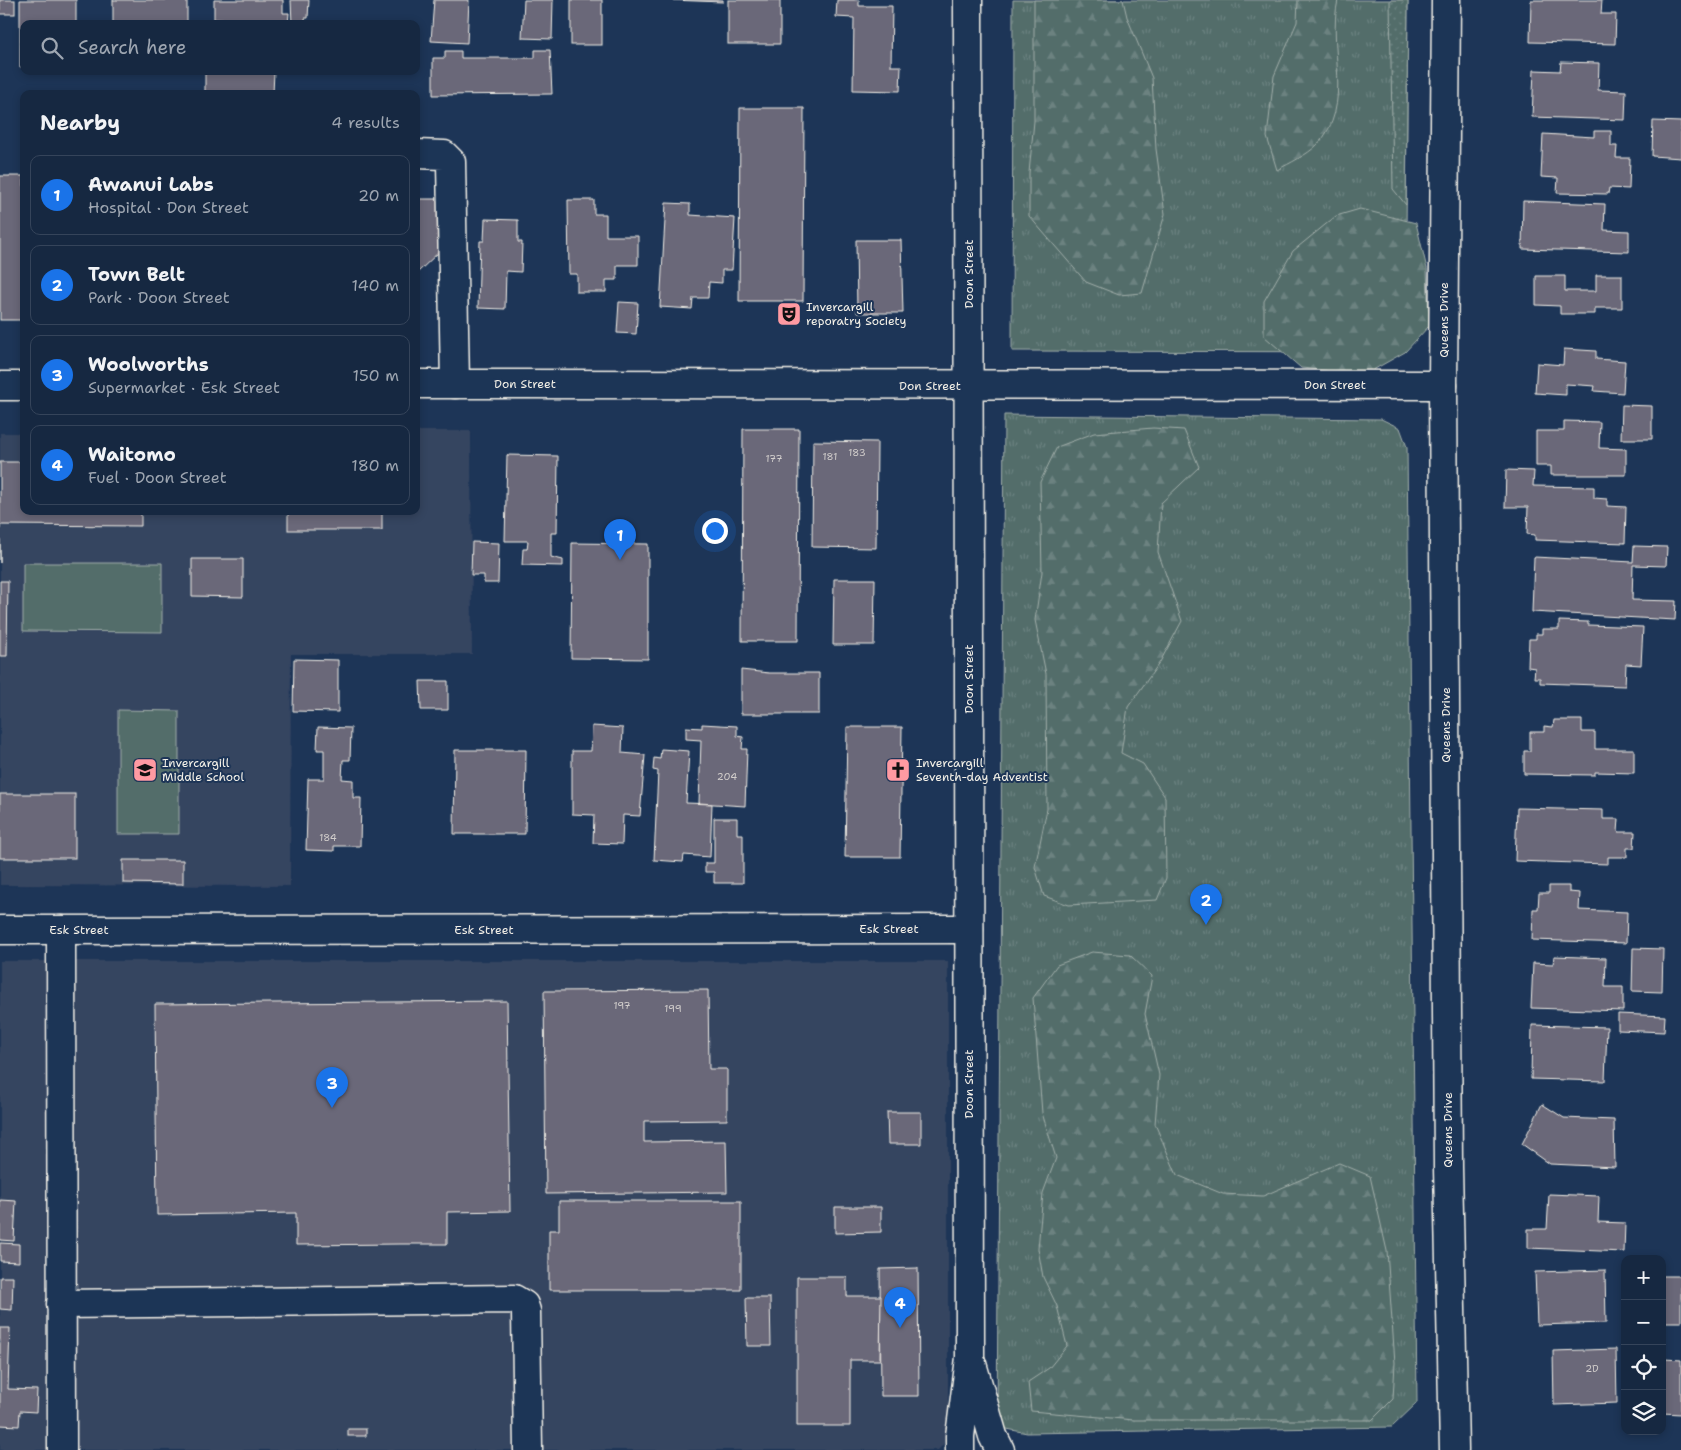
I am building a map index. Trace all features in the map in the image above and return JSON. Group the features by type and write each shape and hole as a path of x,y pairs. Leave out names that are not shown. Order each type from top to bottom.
{"street":[{"name":"Doon Street","path":"960,1450 960,1436 970,1358 968,0"},
{"name":"Queens Drive","path":"1446,0 1443,385 1448,1166 1454,1450"},
{"path":"420,154 444,155 451,162 455,384"},
{"name":"Don Street","path":"420,384 1443,385"},
{"path":"0,386 20,386"},
{"name":"Esk Street","path":"0,930 969,929"},
{"path":"60,930 62,1450"},
{"path":"61,1304 514,1299 524,1305 526,1311 528,1450"},
{"name":"Doon Street","path":"970,1358 993,1436 1000,1450"}],"shaded area":[{"name":"Invercargill Middle School","path":"420,431 471,431 472,654 291,654 290,886 0,885 0,433 20,433 20,515 420,515"},
{"path":"0,961 948,961 948,1432 944,1444 938,1450 0,1450"}],"green space":[{"path":"1013,0 1408,0 1405,352 1012,351"},
{"path":"1034,0 1123,0 1127,17 1152,78 1156,149 1165,214 1142,293 1119,295 1086,282 1029,216 1029,173 1034,121"},
{"path":"1298,0 1338,0 1335,18 1338,76 1335,112 1328,130 1313,149 1277,170 1267,137 1274,76 1297,22"},
{"path":"1390,0 1408,0 1406,205 1393,189"},
{"path":"1360,209 1416,223 1427,269 1429,326 1405,352 1366,374 1301,368 1264,336 1264,301 1293,251 1336,216"},
{"path":"1004,415 1381,419 1400,428 1407,447 1417,1403 1392,1427 1027,1433 997,1427"},
{"path":"1153,428 1184,430 1199,467 1161,503 1158,552 1182,621 1160,662 1128,707 1121,753 1143,764 1165,797 1166,878 1157,900 1069,905 1044,896 1035,867 1047,809 1046,674 1035,620 1042,572 1040,482 1057,447 1094,433"},
{"path":"23,563 162,563 162,632 23,631"},
{"path":"118,710 179,711 179,834 118,834"},
{"path":"1092,952 1130,955 1152,976 1145,1014 1159,1075 1155,1124 1177,1175 1223,1194 1263,1196 1339,1163 1370,1176 1387,1251 1395,1363 1393,1399 1372,1420 1134,1420 1031,1411 1028,1382 1049,1368 1067,1346 1057,1306 1043,1277 1038,1249 1043,1193 1056,1158 1042,1113 1033,998 1057,965"}],"building":[{"path":"0,0 15,0 15,14 0,14"},
{"path":"20,0 76,0 76,20 20,20"},
{"path":"113,0 187,0 187,20 113,20"},
{"path":"214,0 283,0 283,13 289,13 288,20 214,19"},
{"path":"291,0 309,0 308,18 305,18 305,20 292,20"},
{"path":"434,0 469,0 467,43 431,41"},
{"path":"524,0 553,0 552,39 522,38"},
{"path":"571,0 602,0 602,45 571,45"},
{"path":"670,0 723,0 723,2"},
{"path":"728,0 780,0 780,44 728,44"},
{"path":"837,0 859,0 859,6 892,6 891,66 901,66 900,91 853,90 854,18 836,17"},
{"path":"1531,0 1602,0 1601,14 1616,14 1615,44 1530,42"},
{"path":"535,50 550,50 552,94 433,95 433,58 445,58 445,51 461,51 461,58 535,58"},
{"path":"1561,62 1599,63 1598,90 1626,91 1625,120 1532,117 1534,70 1560,71"},
{"path":"205,75 274,75 273,90 205,90"},
{"path":"740,108 804,108 803,301 739,301"},
{"path":"1653,121 1681,122 1681,158 1652,156"},
{"path":"1594,131 1611,131 1611,146 1617,146 1616,158 1630,158 1629,189 1609,188 1608,194 1557,193 1558,178 1541,177 1543,134 1594,137"},
{"path":"0,176 20,176 20,320 0,320"},
{"path":"420,199 441,199 442,249 420,270"},
{"path":"568,200 594,200 594,214 606,214 606,236 638,236 638,265 617,265 617,280 606,280 606,292 577,292 577,274 569,274"},
{"path":"1523,201 1605,204 1604,230 1629,231 1629,252 1522,249"},
{"path":"666,203 690,204 690,215 735,218 732,270 722,270 722,283 709,282 708,298 693,298 692,309 660,307"},
{"path":"485,219 518,220 518,242 522,242 521,272 506,271 505,309 478,308 480,241 484,241"},
{"path":"856,240 901,240 903,313 857,313"},
{"path":"1596,275 1622,275 1622,308 1595,308 1595,314 1560,314 1560,306 1536,305 1536,276 1565,276 1565,291 1596,291"},
{"path":"619,302 638,303 636,334 617,333"},
{"path":"1564,349 1596,351 1596,359 1625,361 1623,393 1594,391 1595,386 1566,384 1566,395 1535,393 1537,363 1563,365"},
{"path":"1622,405 1652,406 1652,439 1621,439"},
{"path":"1564,421 1600,422 1599,448 1626,449 1626,475 1551,475 1551,466 1536,466 1536,431 1564,431"},
{"path":"743,429 799,429 798,641 742,641"},
{"path":"813,441 877,442 876,548 812,547"},
{"path":"507,455 558,456 557,533 551,533 551,557 563,560 563,566 522,565 523,549 527,549 528,541 505,541"},
{"path":"0,462 20,462 20,515 141,515 141,526 0,525"},
{"path":"1506,470 1534,471 1533,486 1594,487 1594,498 1607,499 1607,506 1626,507 1625,543 1535,540 1535,535 1527,534 1528,507 1505,507"},
{"path":"288,515 382,515 382,530 288,530"},
{"path":"472,542 499,543 498,583 484,583 484,575 471,575"},
{"path":"572,543 648,544 648,659 571,658"},
{"path":"1634,546 1667,547 1666,566 1633,565 1632,600 1676,601 1675,620 1532,612 1534,557 1633,562"},
{"path":"192,559 243,559 243,597 192,596"},
{"path":"834,579 875,579 874,645 833,645"},
{"path":"0,581 8,581 7,656 0,656"},
{"path":"1559,621 1588,622 1588,625 1643,627 1641,665 1626,664 1625,686 1540,683 1540,678 1534,678 1535,668 1528,667 1529,639 1536,639 1536,634 1542,634 1542,629 1559,629"},
{"path":"294,659 338,660 338,712 293,711"},
{"path":"741,670 769,673 819,673 819,714 741,714"},
{"path":"420,681 448,681 448,710 421,710"},
{"path":"1554,720 1582,720 1582,732 1595,732 1595,749 1634,749 1634,773 1595,772 1595,775 1524,774 1524,751 1530,751 1530,732 1544,732 1544,726 1553,727"},
{"path":"702,724 737,726 737,736 743,737 742,749 747,749 745,806 699,803 701,740 686,739 686,727 702,728"},
{"path":"592,726 623,728 622,753 645,755 640,816 623,815 622,844 593,843 594,815 572,814 572,751 591,751"},
{"path":"318,727 351,728 350,760 343,760 342,779 353,780 353,798 361,798 360,846 334,846 334,851 306,850 308,779 324,779 324,750 317,750"},
{"path":"847,727 902,727 900,857 845,857"},
{"path":"661,749 689,751 686,803 712,804 710,857 684,855 683,862 654,860 658,771 653,770 654,758 660,759"},
{"path":"455,750 526,750 525,834 454,834"},
{"path":"0,794 75,794 75,858 0,858"},
{"path":"1517,808 1603,810 1603,819 1619,819 1618,832 1635,832 1634,848 1627,848 1627,857 1608,857 1608,864 1515,861"},
{"path":"714,818 737,818 737,834 743,834 743,883 714,883 714,872 705,872 705,863 714,863"},
{"path":"123,860 183,860 183,884 123,883"},
{"path":"1549,886 1569,886 1569,892 1580,893 1579,910 1627,912 1626,943 1532,940 1533,909 1538,909 1539,893 1549,893"},
{"path":"1633,948 1663,949 1662,992 1632,991"},
{"path":"1554,956 1606,958 1605,987 1623,987 1623,1011 1531,1008 1533,963 1553,964"},
{"path":"708,990 709,1069 727,1069 727,1120 644,1121 644,1142 726,1141 727,1192 546,1194 544,991"},
{"path":"507,1001 510,1211 447,1212 447,1244 296,1245 296,1213 157,1215 155,1004"},
{"path":"1618,1014 1665,1016 1664,1032 1618,1030"},
{"path":"1532,1025 1607,1027 1605,1081 1531,1079"},
{"path":"1542,1104 1564,1118 1614,1120 1615,1167 1550,1164 1522,1144"},
{"path":"887,1112 921,1112 921,1144 888,1144"},
{"path":"1549,1194 1599,1196 1598,1222 1625,1223 1624,1252 1528,1248 1528,1229 1547,1229"},
{"path":"0,1200 16,1201 14,1241 0,1240"},
{"path":"559,1201 741,1201 741,1290 549,1290 549,1230 559,1230"},
{"path":"835,1207 881,1207 881,1232 835,1233"},
{"path":"0,1243 19,1244 19,1262 0,1261"},
{"path":"918,1268 919,1396 881,1396 880,1269"},
{"path":"1605,1270 1606,1323 1537,1325 1535,1272"},
{"path":"1666,1276 1681,1276 1681,1322 1666,1322"},
{"path":"0,1277 13,1277 12,1310 0,1309"},
{"path":"797,1277 847,1277 847,1296 881,1296 880,1360 850,1360 850,1426 797,1426"},
{"path":"746,1298 770,1298 771,1346 747,1346"},
{"path":"0,1328 10,1328 8,1389 37,1390 36,1412 20,1411 19,1426 0,1425"},
{"path":"1616,1349 1617,1403 1554,1405 1553,1351"},
{"path":"1666,1359 1681,1360 1681,1414 1666,1413"},
{"path":"348,1429 366,1429 366,1436 348,1436"}],"place":[{"name":"Invercargill reporatry Society","path":"789,314"},
{"name":"Awanui Labs","path":"620,560"},
{"name":"Invercargill Middle School","path":"145,770"},
{"name":"Invercargill Seventh-day Adventist","path":"898,770"},
{"name":"Town Belt","path":"1206,925"},
{"name":"Woolworths","path":"332,1108"},
{"name":"Waitomo","path":"900,1328"}]}
